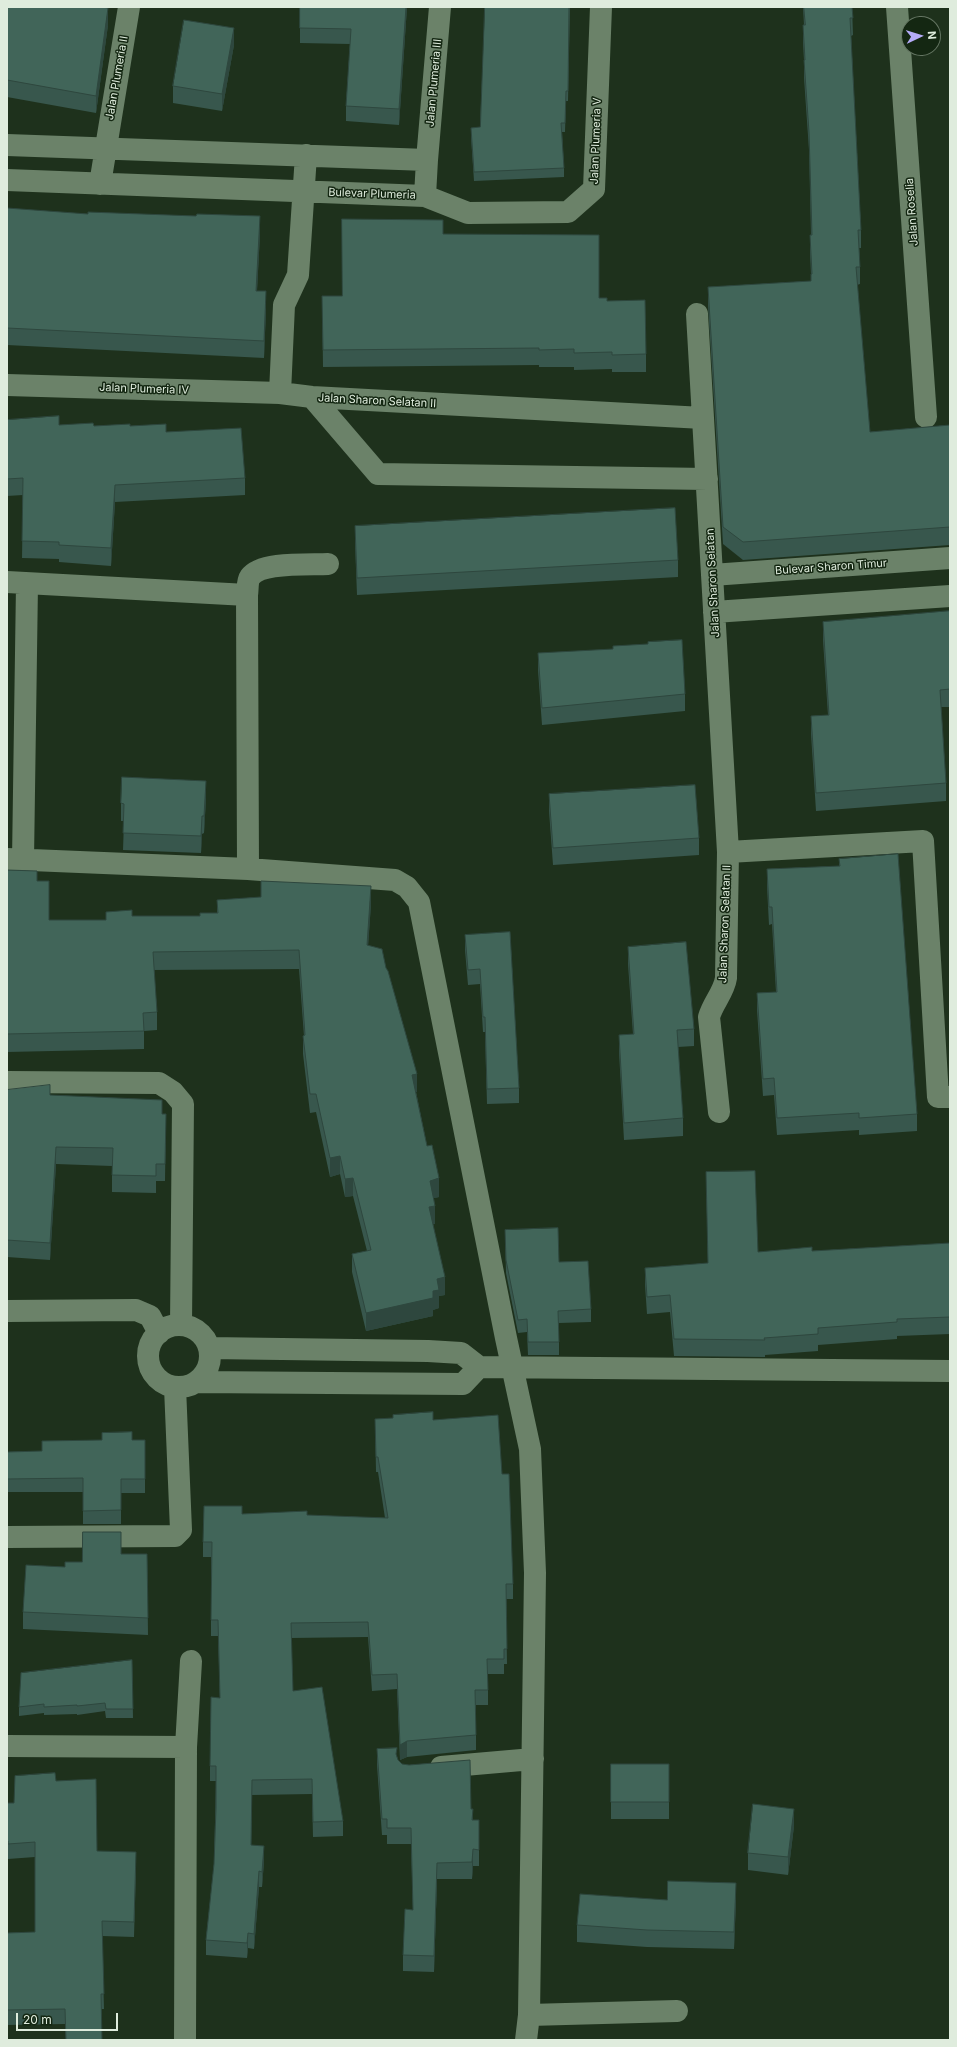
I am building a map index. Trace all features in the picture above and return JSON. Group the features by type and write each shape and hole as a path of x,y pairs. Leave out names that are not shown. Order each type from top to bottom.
{"street":[{"name":"Jalan Plumeria II","path":"100,184 129,7"},
{"name":"Jalan Plumeria III","path":"427,160 440,7"},
{"name":"Jalan Plumeria V","path":"425,196 468,213 568,212 594,189 601,7"},
{"name":"Jalan Roselia","path":"897,7 926,417"},
{"path":"7,145 427,160"},
{"path":"280,393 284,305 298,275 306,155"},
{"name":"Bulevar Plumeria","path":"7,180 425,196 427,160"},
{"name":"Jalan Sharon Selatan","path":"697,314 728,852"},
{"name":"Jalan Plumeria IV","path":"7,386 280,393 312,397"},
{"name":"Jalan Sharon Selatan II","path":"312,397 703,418"},
{"name":"Jalan Sharon Selatan II","path":"312,397 378,474 707,479"},
{"name":"Bulevar Sharon Timur","path":"712,575 950,558"},
{"path":"248,869 247,595 250,577 258,569 275,566 328,564"},
{"path":"247,595 17,583 15,860 248,869 395,880 407,887 419,902 530,1449 535,1573 534,1759 529,2015 526,2040"},
{"path":"714,612 950,596"},
{"path":"728,852 923,840 938,1097 950,1097"},
{"name":"Jalan Sharon Selatan II","path":"719,1112 709,1017 712,1008 725,986 726,978 728,852"},
{"path":"7,1082 159,1083 173,1092 183,1104 181,1325"},
{"path":"7,1311 136,1310 150,1316 159,1333"},
{"path":"181,1325 193,1329 203,1336 209,1348 210,1361 205,1373 196,1382 187,1387 175,1387 166,1384 158,1378 149,1360 149,1350 159,1333 169,1327 181,1325"},
{"path":"209,1348 428,1350 461,1353 479,1367 950,1372"},
{"path":"196,1382 463,1384 479,1367"},
{"path":"7,1537 174,1536 178,1533 181,1530 175,1387"},
{"path":"185,2040 186,1746 191,1661"},
{"path":"7,1746 186,1746"},
{"path":"424,1768 534,1759"},
{"path":"529,2015 677,2011"}],"building":[{"path":"7,7 108,8 96,96 7,80"},
{"path":"300,7 406,7 399,109 346,106 351,29 300,28"},
{"path":"485,7 569,7 568,91 566,91 565,123 561,123 564,168 474,172 471,128 480,127"},
{"path":"804,7 852,7 853,18 850,18 861,230 858,230 860,267 856,267 870,432 950,425 950,527 743,542 723,527 708,287 811,281 810,235 812,235 809,132 804,60"},
{"path":"184,20 234,28 222,94 173,86"},
{"path":"7,208 88,214 88,212 196,216 197,214 260,216 256,291 266,291 264,341 7,328"},
{"path":"342,219 443,220 443,234 599,235 599,298 607,298 607,301 645,300 646,354 612,355 612,352 574,353 574,349 539,350 539,348 323,350 322,296 342,296"},
{"path":"59,416 59,425 93,423 94,426 166,424 166,432 241,428 245,478 115,485 111,548 59,545 59,542 22,541 23,478 7,479 7,420"},
{"path":"675,508 678,560 357,578 355,526"},
{"path":"950,611 950,689 940,690 946,783 816,793 811,716 829,715 823,622"},
{"path":"682,640 685,694 542,708 538,653 613,649 613,646"},
{"path":"122,777 206,781 201,836 123,833 124,804 121,803"},
{"path":"695,785 699,838 553,848 549,794"},
{"path":"898,854 917,1114 859,1118 859,1113 777,1118 774,1078 763,1079 757,993 777,992 772,907 769,907 767,869 840,866 839,859"},
{"path":"7,870 37,871 37,881 49,881 49,920 106,920 106,912 132,910 132,916 200,916 200,913 218,913 217,900 261,897 261,881 371,886 367,945 382,949 386,968 417,1074 412,1075 427,1146 432,1145 439,1178 430,1181 435,1206 429,1207 445,1277 437,1279 439,1290 433,1291 433,1298 366,1313 352,1254 371,1250 353,1178 345,1179 340,1156 330,1158 316,1094 310,1094 303,1036 305,1035 299,950 153,952 157,1012 143,1013 144,1031 7,1034"},
{"path":"510,932 519,1088 487,1089 485,1017 483,1017 480,969 468,970 465,935"},
{"path":"686,942 694,1029 677,1030 683,1118 624,1123 619,1035 634,1034 628,947"},
{"path":"50,1085 50,1095 162,1100 162,1114 166,1114 165,1164 156,1164 156,1176 112,1175 113,1148 56,1147 50,1243 7,1240 7,1090"},
{"path":"755,1171 758,1252 812,1247 812,1251 950,1243 950,1317 897,1319 897,1322 818,1328 818,1334 764,1338 765,1340 674,1339 670,1295 647,1297 645,1268 708,1263 706,1172"},
{"path":"558,1228 559,1262 588,1261 591,1309 558,1311 559,1342 528,1342 527,1319 518,1320 506,1260 505,1230"},
{"path":"433,1412 433,1420 498,1415 502,1474 509,1474 513,1584 506,1584 507,1649 504,1649 504,1659 487,1659 488,1690 475,1690 476,1735 407,1741 400,1745 397,1674 372,1675 368,1622 291,1623 293,1691 322,1687 343,1821 313,1822 312,1779 252,1780 251,1845 264,1846 262,1872 259,1871 254,1934 248,1933 247,1943 206,1940 214,1864 216,1808 216,1766 210,1766 211,1697 220,1698 218,1620 211,1620 212,1542 203,1542 204,1506 242,1506 242,1514 307,1511 307,1515 388,1518 378,1457 376,1457 375,1419 393,1418 393,1415"},
{"path":"132,1432 132,1440 145,1440 145,1479 121,1479 121,1510 83,1511 83,1478 7,1479 7,1452 42,1451 42,1441 102,1440 102,1433"},
{"path":"83,1532 121,1532 121,1554 147,1554 148,1618 23,1612 26,1565 65,1567 65,1562 82,1562"},
{"path":"132,1660 133,1709 106,1709 105,1703 44,1707 44,1704 19,1707 21,1673"},
{"path":"397,1748 396,1754 398,1760 402,1764 409,1765 470,1760 471,1809 473,1809 472,1820 479,1820 479,1850 473,1849 472,1862 437,1863 434,1956 403,1955 405,1909 413,1910 411,1828 387,1828 387,1819 382,1819 377,1749"},
{"path":"611,1764 669,1764 669,1802 611,1802"},
{"path":"55,1773 56,1781 96,1779 97,1851 136,1852 134,1922 102,1921 104,1994 101,1994 102,2040 66,2040 65,2009 7,2010 7,1933 35,1932 35,1842 8,1844 7,1803 14,1803 15,1776"},
{"path":"753,1804 794,1809 788,1857 748,1853"},
{"path":"668,1881 736,1883 734,1932 647,1930 577,1925 580,1894 667,1900"}]}
